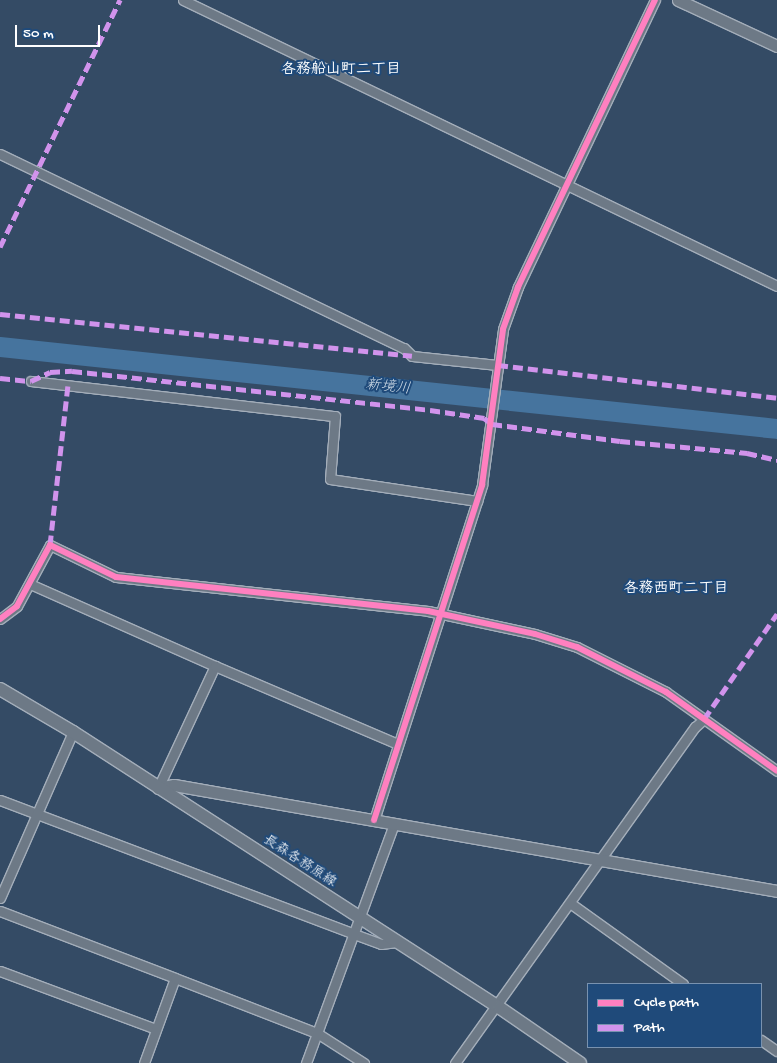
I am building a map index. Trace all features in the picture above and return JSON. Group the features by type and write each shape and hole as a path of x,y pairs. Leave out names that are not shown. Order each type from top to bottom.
{"main road":[{"name":"長森各務原線","path":"0,689 73,732 494,1004 580,1063"}],"street":[{"path":"183,0 777,286"},
{"path":"374,820 477,501 487,462 496,379 504,329 518,287 655,0"},
{"path":"678,0 777,46"},
{"path":"0,154 404,348 412,356 498,365"},
{"path":"31,381 336,416 330,479 477,501"},
{"path":"3,614 17,606 50,545 116,577 439,614 535,634 577,647 666,692 777,771"},
{"path":"30,584 398,744"},
{"path":"158,788 215,666"},
{"path":"455,1063 494,1004 570,903 695,727 704,719"},
{"path":"0,898 73,732"},
{"path":"158,788 174,785 777,891"},
{"path":"0,800 381,944 397,942"},
{"path":"306,1063 394,824"},
{"path":"570,903 682,983"},
{"path":"0,911 317,1033 364,1063"},
{"path":"0,971 156,1029"},
{"path":"144,1063 175,978"},
{"path":"762,1041 777,1052"}],"waterway":[{"name":"新境川","path":"0,347 777,429"}],"marked path":[{"path":"0,247 120,0"},
{"path":"0,314 412,356"},
{"path":"498,365 777,398"},
{"path":"0,378 31,381 50,372 72,371 430,410 484,418 492,424 620,441 747,453 777,460"},
{"path":"50,545 68,385"},
{"path":"704,719 777,614"}],"cycle path":[{"path":"374,820 482,485 503,329 518,287 655,0"},
{"path":"0,619 17,606 50,545 116,577 428,611 535,634 577,647 666,692 777,771"}],"district":[{"name":"各務船山町二丁目","path":"341,71"},
{"name":"各務西町二丁目","path":"676,590"}]}
